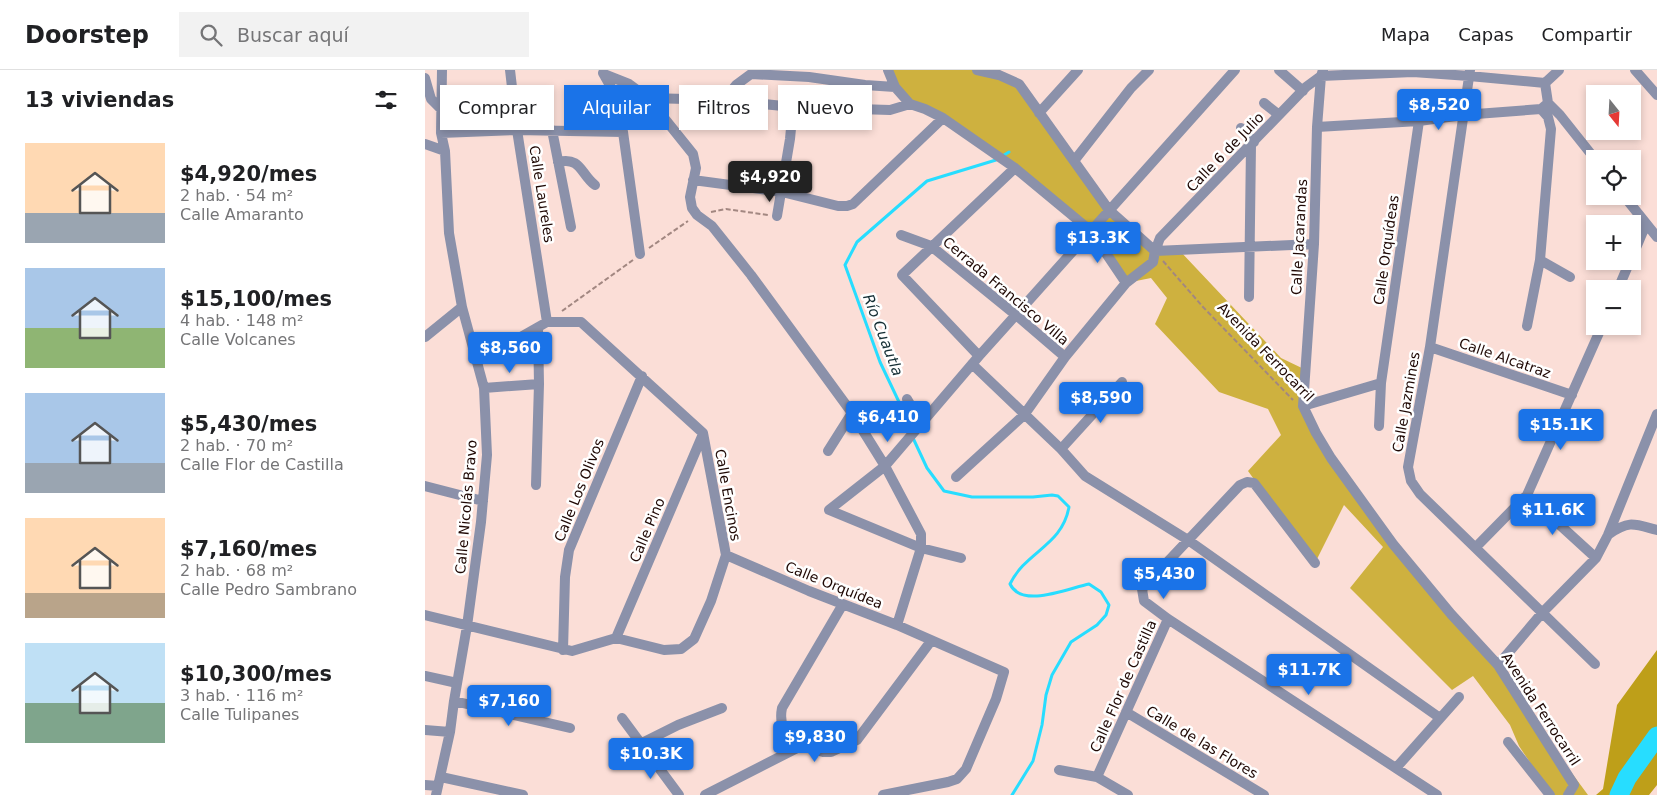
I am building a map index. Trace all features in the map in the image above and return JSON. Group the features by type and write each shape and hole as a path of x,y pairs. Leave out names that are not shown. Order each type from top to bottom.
{"street":[{"name":"Calle Nicolás Bravo","path":"442,70 442,85"},
{"name":"Calle Laureles","path":"510,70 512,85"},
{"path":"888,70 895,87 910,104 943,118 1015,168 1091,230 1126,282"},
{"path":"977,70 999,75 1019,84 1109,210 1155,251 1314,244"},
{"path":"1039,114 1078,70"},
{"path":"1074,161 1131,88 1149,70"},
{"path":"961,558 921,548 829,510 885,466 976,360 1235,70"},
{"path":"1279,70 1303,91"},
{"path":"1551,129 1545,106 1545,83 1559,70"},
{"path":"1635,70 1657,95"},
{"path":"1322,73 1413,71 1470,73 1545,83"},
{"path":"601,72 629,84"},
{"path":"601,72 609,85"},
{"name":"Calle 6 de Julio","path":"956,477 1025,415 1065,357 1126,282 1153,262 1160,238 1322,73"},
{"name":"Calle Jacarandas","path":"1303,406 1314,244 1317,126 1322,73"},
{"name":"Calle Jazmines","path":"1470,73 1430,347 1408,467 1411,481 1420,494 1595,664"},
{"path":"735,85 751,74 809,77 895,87"},
{"path":"425,78 431,99 440,108"},
{"path":"1265,103 1279,115"},
{"path":"872,109 890,110 910,104"},
{"path":"1317,126 1419,121 1545,106 1560,115 1588,150"},
{"path":"1527,326 1540,260 1551,129 1555,120 1560,115"},
{"path":"693,180 782,192 838,206 847,206 853,204 943,118"},
{"name":"Calle Orquídeas","path":"1379,426 1381,382 1419,121"},
{"path":"669,124 693,154 696,168 690,196 692,208 697,215 712,226 745,268 852,413 885,466 921,534 921,548 897,625"},
{"path":"1241,128 1253,143 1249,297"},
{"path":"441,133 517,130"},
{"name":"Calle Laureles","path":"517,130 547,322"},
{"path":"571,227 552,130 623,132 640,254"},
{"path":"777,216 791,130"},
{"name":"Calle Nicolás Bravo","path":"438,786 450,732 467,626 487,455 484,388 462,307 449,233 445,150 441,133"},
{"path":"425,144 445,150"},
{"path":"558,162 565,160 573,162 585,172 588,180 595,185"},
{"path":"1015,168 901,275 1025,415 1061,449 1085,476 1188,540 1440,718"},
{"path":"1631,205 1657,237"},
{"path":"1641,236 1646,224"},
{"name":"Cerrada Francisco Villa","path":"901,234 931,246 1065,357"},
{"path":"1540,260 1570,278"},
{"path":"425,337 462,307"},
{"path":"477,362 547,322"},
{"name":"Calle Encinos","path":"547,322 581,322 703,433 725,555 711,601 694,640 681,649 664,650 616,638"},
{"path":"536,484 539,384 538,328"},
{"path":"1476,547 1527,495 1598,335"},
{"name":"Calle Alcatraz","path":"1430,347 1572,395"},
{"name":"Calle Los Olivos","path":"563,650 565,577 569,550 641,376"},
{"path":"1061,449 1123,382"},
{"path":"1303,406 1381,382"},
{"path":"484,388 539,384"},
{"path":"907,399 921,423"},
{"name":"Avenida Ferrocarril","path":"1303,406 1331,458 1393,544 1451,614 1498,665 1574,785 1569,795"},
{"path":"828,451 852,413"},
{"path":"1498,665 1542,614 1596,558 1608,535 1657,414"},
{"name":"Calle Pino","path":"616,638 703,433"},
{"name":"Calle Flor de Castilla","path":"1097,777 1168,619 1145,601 1142,589 1240,485 1247,482 1254,483 1315,562"},
{"path":"425,486 483,501"},
{"path":"1527,495 1596,558"},
{"path":"1608,535 1621,526 1628,524 1657,530"},
{"name":"Calle Orquídea","path":"725,555 897,625 1004,672 996,699 966,769 957,779 883,795"},
{"path":"843,604 782,708 780,718 782,726 801,746 823,752 831,752 857,740 931,641"},
{"path":"425,615 563,650 572,651 616,638"},
{"path":"1168,619 1437,795"},
{"path":"425,676 457,683"},
{"path":"1396,768 1459,697"},
{"path":"454,701 570,728"},
{"path":"644,749 643,743 678,725 722,708"},
{"name":"Calle de las Flores","path":"1126,712 1264,795"},
{"path":"623,718 679,795"},
{"path":"425,730 450,732"},
{"path":"1507,742 1550,795"},
{"path":"705,795 801,746"},
{"path":"1059,770 1097,777 1128,795"},
{"path":"425,785 523,795"}],"path":[{"path":"563,311 697,215 726,209 777,216"},
{"name":"Avenida Ferrocarril","path":"1155,251 1210,314 1290,399 1303,406"}],"shaded area":[{"path":"888,70 977,70 1019,84 1109,210 1155,251 1179,250 1281,358 1306,370 1303,407 1316,433 1412,566 1498,665 1529,715 1588,795 1552,795 1519,746 1510,725 1473,676 1452,690 1350,588 1383,547 1344,505 1315,563 1248,471 1281,435 1268,409 1219,392 1155,324 1167,298 1151,278 1126,283 1091,230 943,118 910,104"},
{"path":"1657,650 1657,785 1649,795 1596,795 1603,789 1617,705"}],"waterway":[{"name":"Río Cuautla","path":"911,432 909,423 880,362 845,265 857,242 927,181 996,160 1009,152"},
{"name":"Río Cuautla","path":"913,438 927,468 944,491 972,497 1058,496 1069,507 1065,520 1059,531 1025,564 1010,584 1016,591 1025,595 1035,596 1047,595 1089,584 1101,592 1109,605 1106,615 1097,625 1071,642 1052,675 1046,695 1042,725 1033,761 1012,795"},
{"path":"1619,795 1627,778 1657,736"}]}
